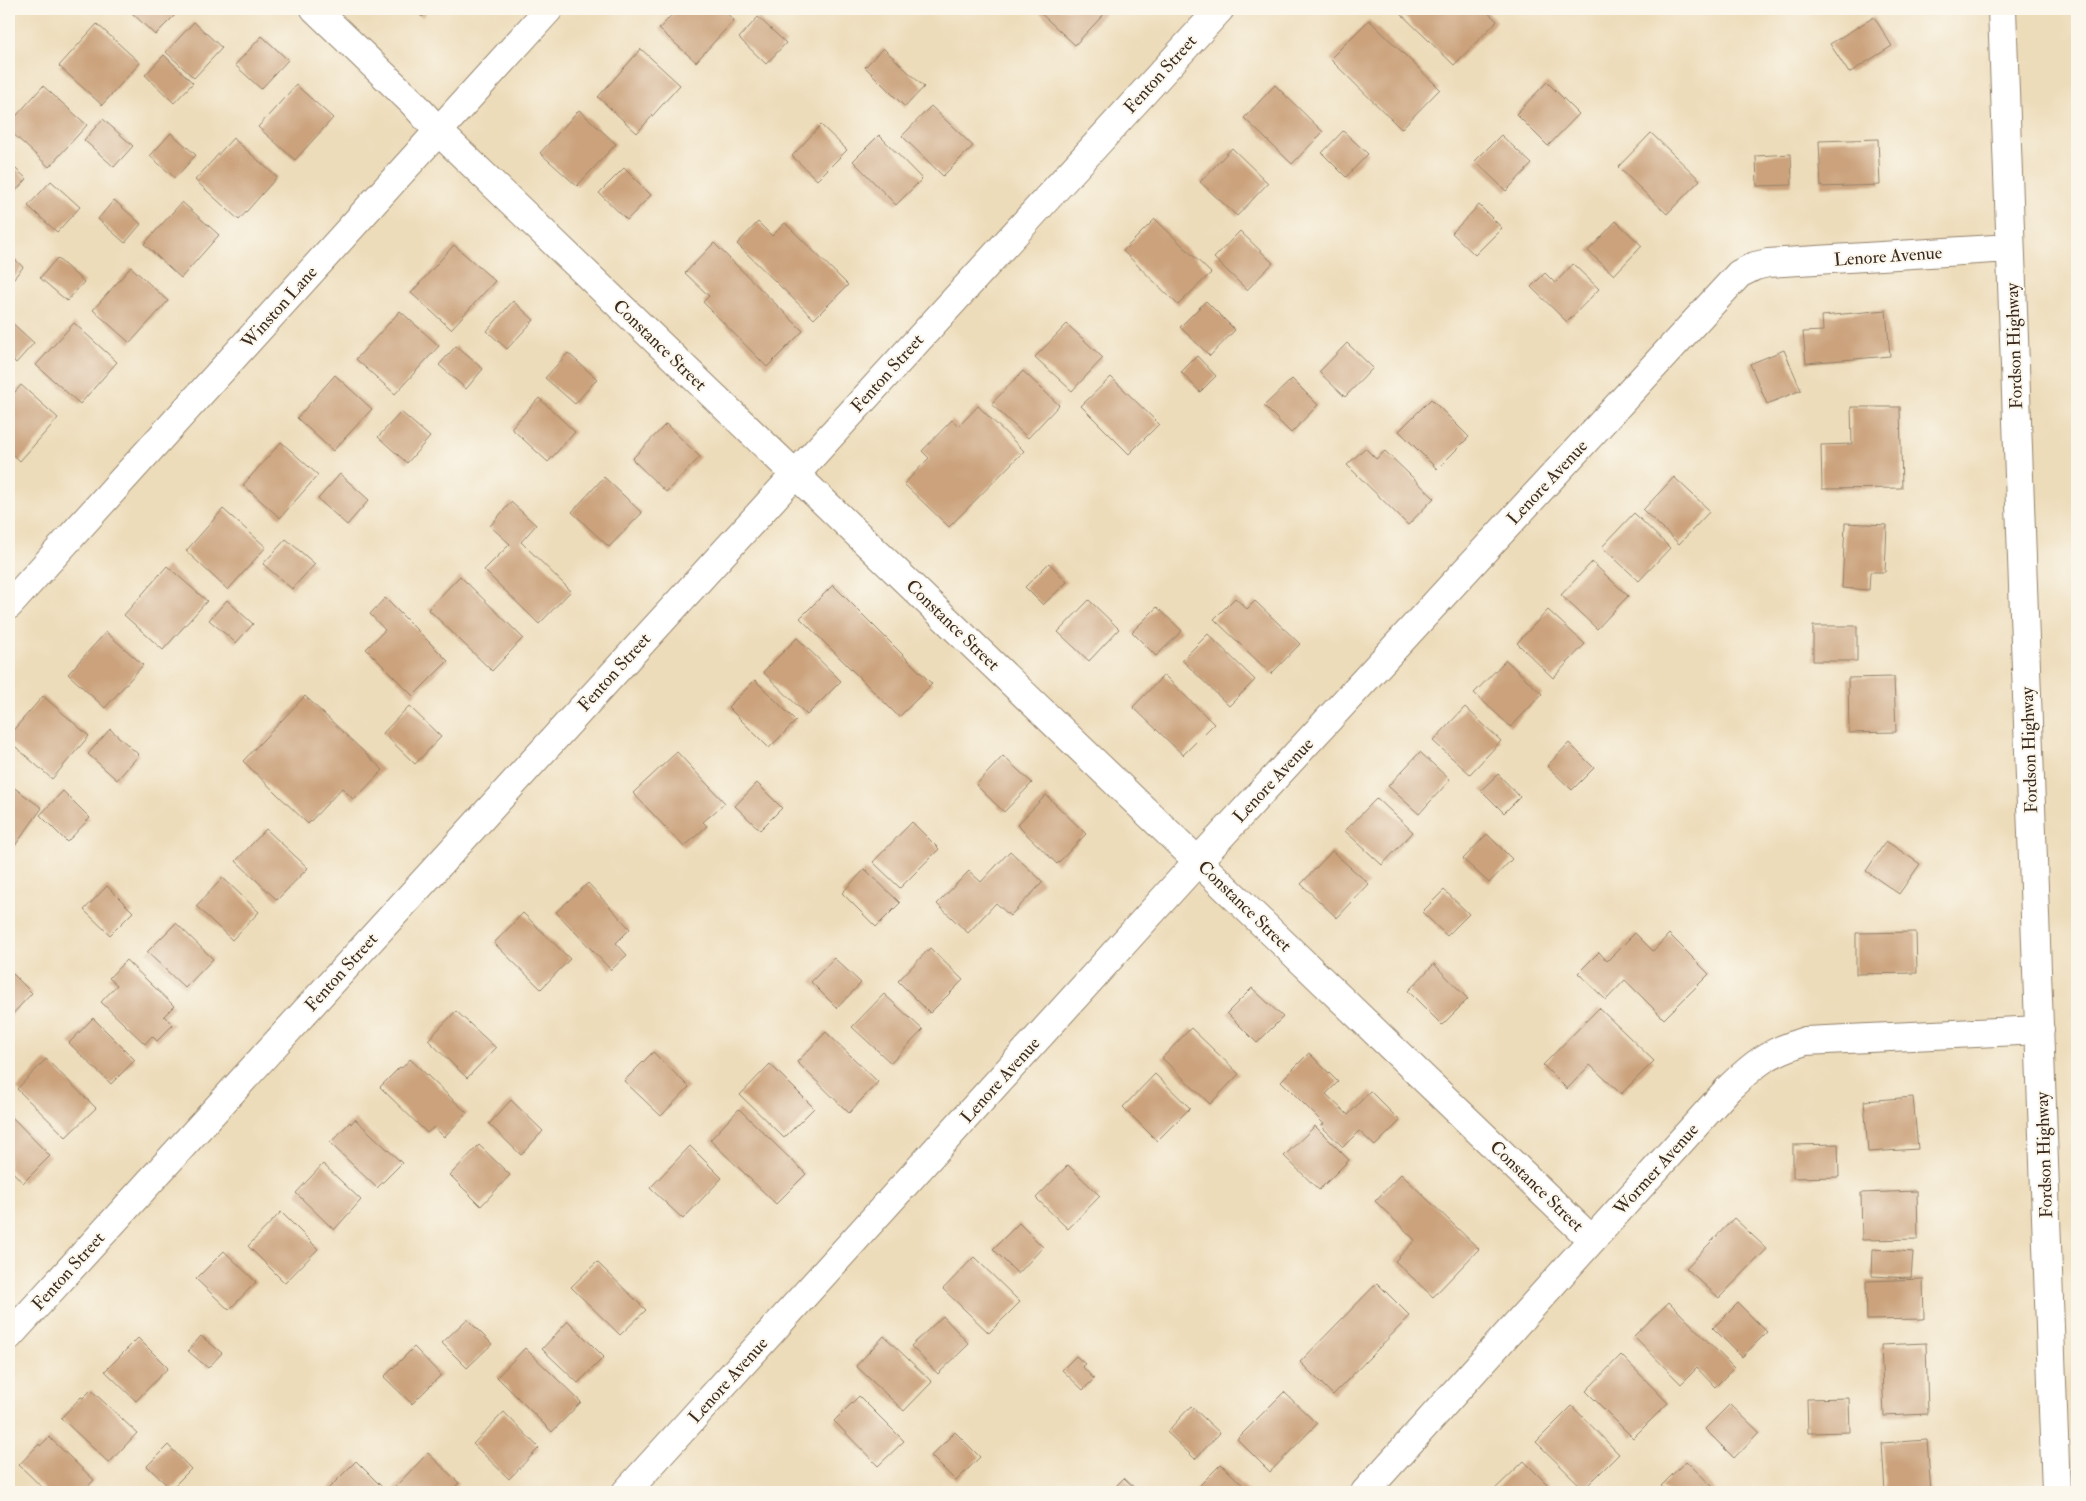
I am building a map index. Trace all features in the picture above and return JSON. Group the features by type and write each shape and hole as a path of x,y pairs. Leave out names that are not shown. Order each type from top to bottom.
{"street":[{"name":"Constance Street","path":"315,9 413,103 438,131 1592,1240"},
{"name":"Winston Lane","path":"9,605 549,9"},
{"name":"Fenton Street","path":"9,1336 1220,9"},
{"name":"Fordson Highway","path":"2002,9 2056,1492"},
{"name":"Lenore Avenue","path":"626,1492 1198,861 1739,274 1755,266 1768,263 2010,248"},
{"name":"Wormer Avenue","path":"1365,1492 1728,1089 1754,1064 1777,1050 1804,1041 2040,1030"}],"building":[{"path":"128,9 181,9 155,35"},
{"path":"413,9 430,9 422,17"},
{"path":"677,9 722,9 734,20 696,62 659,29"},
{"path":"1036,9 1102,9 1106,12 1075,45"},
{"path":"1396,9 1484,9 1497,21 1454,65"},
{"path":"758,17 786,43 766,64 739,38"},
{"path":"1874,17 1892,46 1849,73 1830,44"},
{"path":"1369,20 1440,89 1401,129 1330,59"},
{"path":"194,22 222,48 194,78 166,52"},
{"path":"97,24 140,63 102,105 59,66"},
{"path":"262,36 288,60 261,89 235,65"},
{"path":"883,48 924,87 905,107 865,67"},
{"path":"641,49 680,85 637,133 598,97"},
{"path":"164,55 193,83 174,103 145,75"},
{"path":"1547,82 1579,114 1548,146 1516,114"},
{"path":"296,85 333,118 295,160 258,127"},
{"path":"1275,85 1323,132 1292,164 1244,118"},
{"path":"43,86 87,125 49,167 9,130 9,124"},
{"path":"931,106 973,146 943,176 902,136"},
{"path":"579,110 616,144 577,186 540,153"},
{"path":"103,119 133,146 114,167 84,140"},
{"path":"821,125 847,150 817,180 792,156"},
{"path":"1343,131 1368,154 1346,177 1322,153"},
{"path":"171,133 196,155 175,178 150,156"},
{"path":"1651,133 1700,180 1667,214 1618,167"},
{"path":"879,135 922,179 896,205 853,161"},
{"path":"1501,135 1532,164 1506,191 1475,161"},
{"path":"233,138 277,177 239,220 195,180"},
{"path":"1878,139 1880,185 1821,187 1819,141"},
{"path":"1232,148 1268,183 1237,216 1200,182"},
{"path":"1791,154 1792,185 1757,186 1756,156"},
{"path":"9,163 27,179 9,198"},
{"path":"624,168 651,195 627,220 599,193"},
{"path":"51,181 80,207 57,232 28,206"},
{"path":"114,200 141,224 125,243 98,219"},
{"path":"182,202 219,235 181,278 144,244"},
{"path":"1479,205 1502,228 1475,255 1452,233"},
{"path":"1155,219 1211,273 1178,305 1123,251"},
{"path":"1616,221 1642,246 1614,275 1588,251"},
{"path":"758,222 772,236 785,223 848,285 814,319 737,244"},
{"path":"1240,231 1273,263 1247,290 1214,258"},
{"path":"714,243 803,331 767,367 703,302 709,296 685,273"},
{"path":"454,245 495,281 451,329 411,293"},
{"path":"9,254 23,267 9,284"},
{"path":"57,258 84,282 67,301 40,278"},
{"path":"1573,264 1599,289 1567,322 1531,287 1545,273 1555,283"},
{"path":"131,267 168,301 130,343 93,310"},
{"path":"513,301 534,320 507,349 487,331"},
{"path":"1206,301 1235,330 1210,356 1180,327"},
{"path":"1886,310 1890,356 1806,363 1803,332 1823,331 1822,316"},
{"path":"400,311 439,346 395,394 356,359"},
{"path":"9,320 34,343 16,363 9,356"},
{"path":"74,323 117,362 80,404 36,365"},
{"path":"1067,324 1103,358 1072,391 1035,357"},
{"path":"1347,343 1373,368 1345,397 1319,372"},
{"path":"456,346 483,369 466,389 439,365"},
{"path":"1784,350 1801,390 1767,404 1750,364"},
{"path":"568,353 597,379 575,404 545,378"},
{"path":"1197,356 1216,376 1200,392 1181,372"},
{"path":"1023,371 1059,405 1028,438 991,404"},
{"path":"335,375 372,409 333,451 297,418"},
{"path":"1111,377 1159,424 1129,454 1081,406"},
{"path":"1292,379 1318,405 1291,433 1264,406"},
{"path":"21,385 58,418 20,461 9,451 9,399"},
{"path":"539,398 575,432 548,462 511,428"},
{"path":"1431,399 1469,437 1437,469 1399,431"},
{"path":"978,406 1024,451 949,527 904,484 929,458 922,451 952,420 959,426"},
{"path":"1851,407 1900,407 1902,488 1822,489 1821,445 1852,444"},
{"path":"401,412 430,437 407,463 378,437"},
{"path":"666,424 700,457 666,492 632,459"},
{"path":"281,442 318,475 280,518 243,485"},
{"path":"1365,448 1376,459 1385,451 1434,498 1408,525 1347,465"},
{"path":"340,474 369,500 347,525 318,499"},
{"path":"604,477 642,513 609,547 572,512"},
{"path":"1674,477 1710,511 1679,544 1643,510"},
{"path":"511,502 536,525 521,542 571,591 539,624 484,570 510,544 490,526"},
{"path":"223,509 266,547 228,590 186,551"},
{"path":"1634,513 1670,548 1639,581 1602,547"},
{"path":"1845,523 1887,525 1885,572 1870,572 1869,590 1842,588"},
{"path":"286,539 315,564 292,589 263,564"},
{"path":"1592,562 1628,596 1597,629 1561,595"},
{"path":"1049,563 1067,582 1043,605 1025,587"},
{"path":"167,566 207,601 163,650 124,615"},
{"path":"460,576 523,638 492,671 428,609"},
{"path":"833,585 932,684 899,717 800,618"},
{"path":"385,598 448,661 413,696 366,649 385,630 370,614"},
{"path":"1235,598 1247,609 1255,601 1300,644 1271,674 1214,619"},
{"path":"227,600 253,624 236,643 209,620"},
{"path":"1089,600 1119,629 1089,661 1058,632"},
{"path":"1157,607 1182,631 1156,656 1132,632"},
{"path":"1548,610 1585,644 1553,678 1517,643"},
{"path":"1813,626 1857,626 1857,661 1813,661"},
{"path":"106,632 143,665 105,708 68,674"},
{"path":"1208,634 1255,680 1229,706 1182,660"},
{"path":"797,638 841,681 807,715 763,672"},
{"path":"1506,660 1542,694 1511,727 1474,693"},
{"path":"1164,675 1214,724 1183,755 1133,707"},
{"path":"1894,677 1896,732 1849,733 1848,678"},
{"path":"755,680 796,721 769,748 728,707"},
{"path":"43,696 89,736 52,779 9,741 9,735"},
{"path":"305,696 383,770 354,800 342,788 308,824 243,761"},
{"path":"409,706 441,737 415,764 383,733"},
{"path":"1465,707 1501,741 1470,774 1433,741"},
{"path":"110,729 139,755 117,780 88,754"},
{"path":"1569,743 1594,768 1572,790 1547,766"},
{"path":"677,752 725,803 703,822 707,826 684,847 633,793"},
{"path":"1420,752 1450,780 1419,814 1388,786"},
{"path":"1003,756 1032,783 1004,812 976,785"},
{"path":"1498,774 1520,797 1504,813 1481,790"},
{"path":"757,783 782,808 760,830 735,806"},
{"path":"9,784 42,808 9,854"},
{"path":"63,791 90,818 67,842 40,815"},
{"path":"1046,795 1086,834 1057,864 1017,825"},
{"path":"1377,798 1413,832 1382,865 1345,831"},
{"path":"912,822 939,849 900,888 873,862"},
{"path":"266,829 308,868 277,900 236,861"},
{"path":"1487,834 1512,859 1489,883 1463,859"},
{"path":"1886,841 1920,864 1899,894 1866,871"},
{"path":"1010,851 1043,882 1010,916 996,903 968,933 937,904 969,871 981,882"},
{"path":"1332,851 1369,884 1337,918 1301,884"},
{"path":"865,869 900,903 876,927 842,893"},
{"path":"223,878 259,912 232,940 196,906"},
{"path":"588,883 630,929 616,943 627,955 611,970 556,912"},
{"path":"107,886 133,912 110,935 84,910"},
{"path":"1444,890 1469,914 1447,936 1422,912"},
{"path":"523,913 570,959 541,989 494,943"},
{"path":"176,923 213,959 185,988 147,952"},
{"path":"1916,932 1917,973 1856,974 1856,933"},
{"path":"1635,933 1653,951 1669,934 1709,974 1664,1019 1625,980 1606,1000 1578,973 1599,952 1607,961"},
{"path":"930,948 963,980 930,1013 898,981"},
{"path":"834,958 861,983 837,1008 811,982"},
{"path":"126,960 174,1006 164,1016 173,1025 157,1041 152,1036 145,1044 101,1002 117,985 109,978"},
{"path":"1434,964 1468,999 1442,1025 1408,991"},
{"path":"9,970 32,993 9,1018"},
{"path":"1252,988 1283,1017 1257,1043 1227,1013"},
{"path":"884,994 923,1030 891,1063 852,1027"},
{"path":"1599,1008 1654,1061 1621,1094 1590,1065 1567,1089 1543,1065"},
{"path":"456,1011 496,1048 467,1078 428,1040"},
{"path":"93,1018 135,1060 111,1084 69,1043"},
{"path":"1191,1028 1239,1074 1210,1104 1162,1058"},
{"path":"826,1032 878,1082 849,1113 797,1062"},
{"path":"653,1052 689,1087 661,1116 624,1081"},
{"path":"1309,1053 1338,1082 1326,1094 1348,1115 1370,1091 1400,1121 1375,1146 1359,1131 1343,1147 1321,1126 1324,1124 1281,1081"},
{"path":"46,1059 96,1108 66,1137 17,1089"},
{"path":"410,1059 467,1113 444,1137 434,1127 427,1133 380,1087"},
{"path":"770,1064 814,1108 784,1138 740,1095"},
{"path":"1155,1074 1190,1108 1157,1141 1123,1107"},
{"path":"1913,1097 1918,1149 1868,1152 1864,1101"},
{"path":"511,1100 543,1131 521,1155 489,1124"},
{"path":"739,1109 806,1174 776,1204 710,1140"},
{"path":"9,1114 50,1156 23,1183 9,1168"},
{"path":"355,1119 402,1163 377,1188 330,1143"},
{"path":"1315,1126 1349,1160 1319,1190 1284,1156"},
{"path":"1838,1144 1839,1177 1793,1178 1793,1145"},
{"path":"479,1145 510,1175 481,1206 450,1175"},
{"path":"690,1146 722,1178 683,1219 650,1188"},
{"path":"323,1164 361,1200 334,1230 296,1193"},
{"path":"1068,1165 1100,1196 1068,1229 1036,1198"},
{"path":"1401,1174 1479,1249 1433,1297 1395,1261 1415,1240 1375,1201"},
{"path":"1917,1191 1918,1239 1862,1240 1861,1193"},
{"path":"281,1212 318,1249 285,1283 248,1246"},
{"path":"1734,1218 1767,1249 1719,1298 1686,1268"},
{"path":"1019,1223 1043,1247 1018,1274 993,1249"},
{"path":"1873,1249 1913,1252 1911,1278 1872,1276"},
{"path":"224,1251 256,1282 229,1310 196,1279"},
{"path":"974,1257 1020,1302 989,1333 943,1289"},
{"path":"597,1262 646,1310 620,1335 571,1287"},
{"path":"1923,1279 1924,1319 1867,1320 1866,1281"},
{"path":"1377,1283 1410,1316 1333,1395 1300,1362"},
{"path":"1669,1302 1734,1368 1715,1387 1697,1368 1681,1384 1634,1336"},
{"path":"1738,1303 1767,1332 1742,1357 1713,1328"},
{"path":"943,1316 969,1344 938,1374 911,1346"},
{"path":"467,1319 492,1344 467,1368 442,1343"},
{"path":"568,1321 604,1357 578,1383 542,1349"},
{"path":"201,1336 222,1353 208,1368 188,1351"},
{"path":"884,1336 932,1382 904,1411 856,1366"},
{"path":"138,1338 168,1368 136,1401 105,1371"},
{"path":"1926,1343 1928,1414 1884,1416 1881,1345"},
{"path":"414,1347 441,1375 412,1404 384,1377"},
{"path":"525,1348 581,1402 552,1432 497,1377"},
{"path":"1621,1355 1668,1403 1633,1438 1586,1391"},
{"path":"1076,1356 1085,1364 1082,1366 1094,1379 1083,1390 1062,1370"},
{"path":"91,1390 137,1433 109,1463 61,1418 81,1397 83,1398"},
{"path":"1284,1392 1317,1424 1270,1472 1237,1439"},
{"path":"859,1396 904,1441 878,1466 834,1421"},
{"path":"1849,1398 1850,1432 1808,1433 1807,1399"},
{"path":"1730,1404 1759,1432 1734,1458 1705,1429"},
{"path":"1191,1406 1220,1433 1195,1459 1167,1432"},
{"path":"1572,1406 1619,1454 1584,1489 1536,1442"},
{"path":"504,1412 539,1448 509,1479 473,1444"},
{"path":"955,1432 980,1457 956,1481 931,1456"},
{"path":"49,1437 94,1480 83,1492 47,1492 19,1465 39,1444 40,1446"},
{"path":"1927,1440 1931,1492 1885,1492 1882,1443"},
{"path":"168,1445 191,1469 171,1489 147,1466"},
{"path":"428,1453 459,1483 450,1492 390,1492"},
{"path":"356,1461 387,1492 326,1491"},
{"path":"1524,1461 1555,1492 1492,1492"},
{"path":"1686,1461 1716,1490 1713,1492 1668,1492 1661,1486"},
{"path":"1221,1464 1250,1492 1193,1492"},
{"path":"1124,1478 1139,1492 1110,1492"}]}
